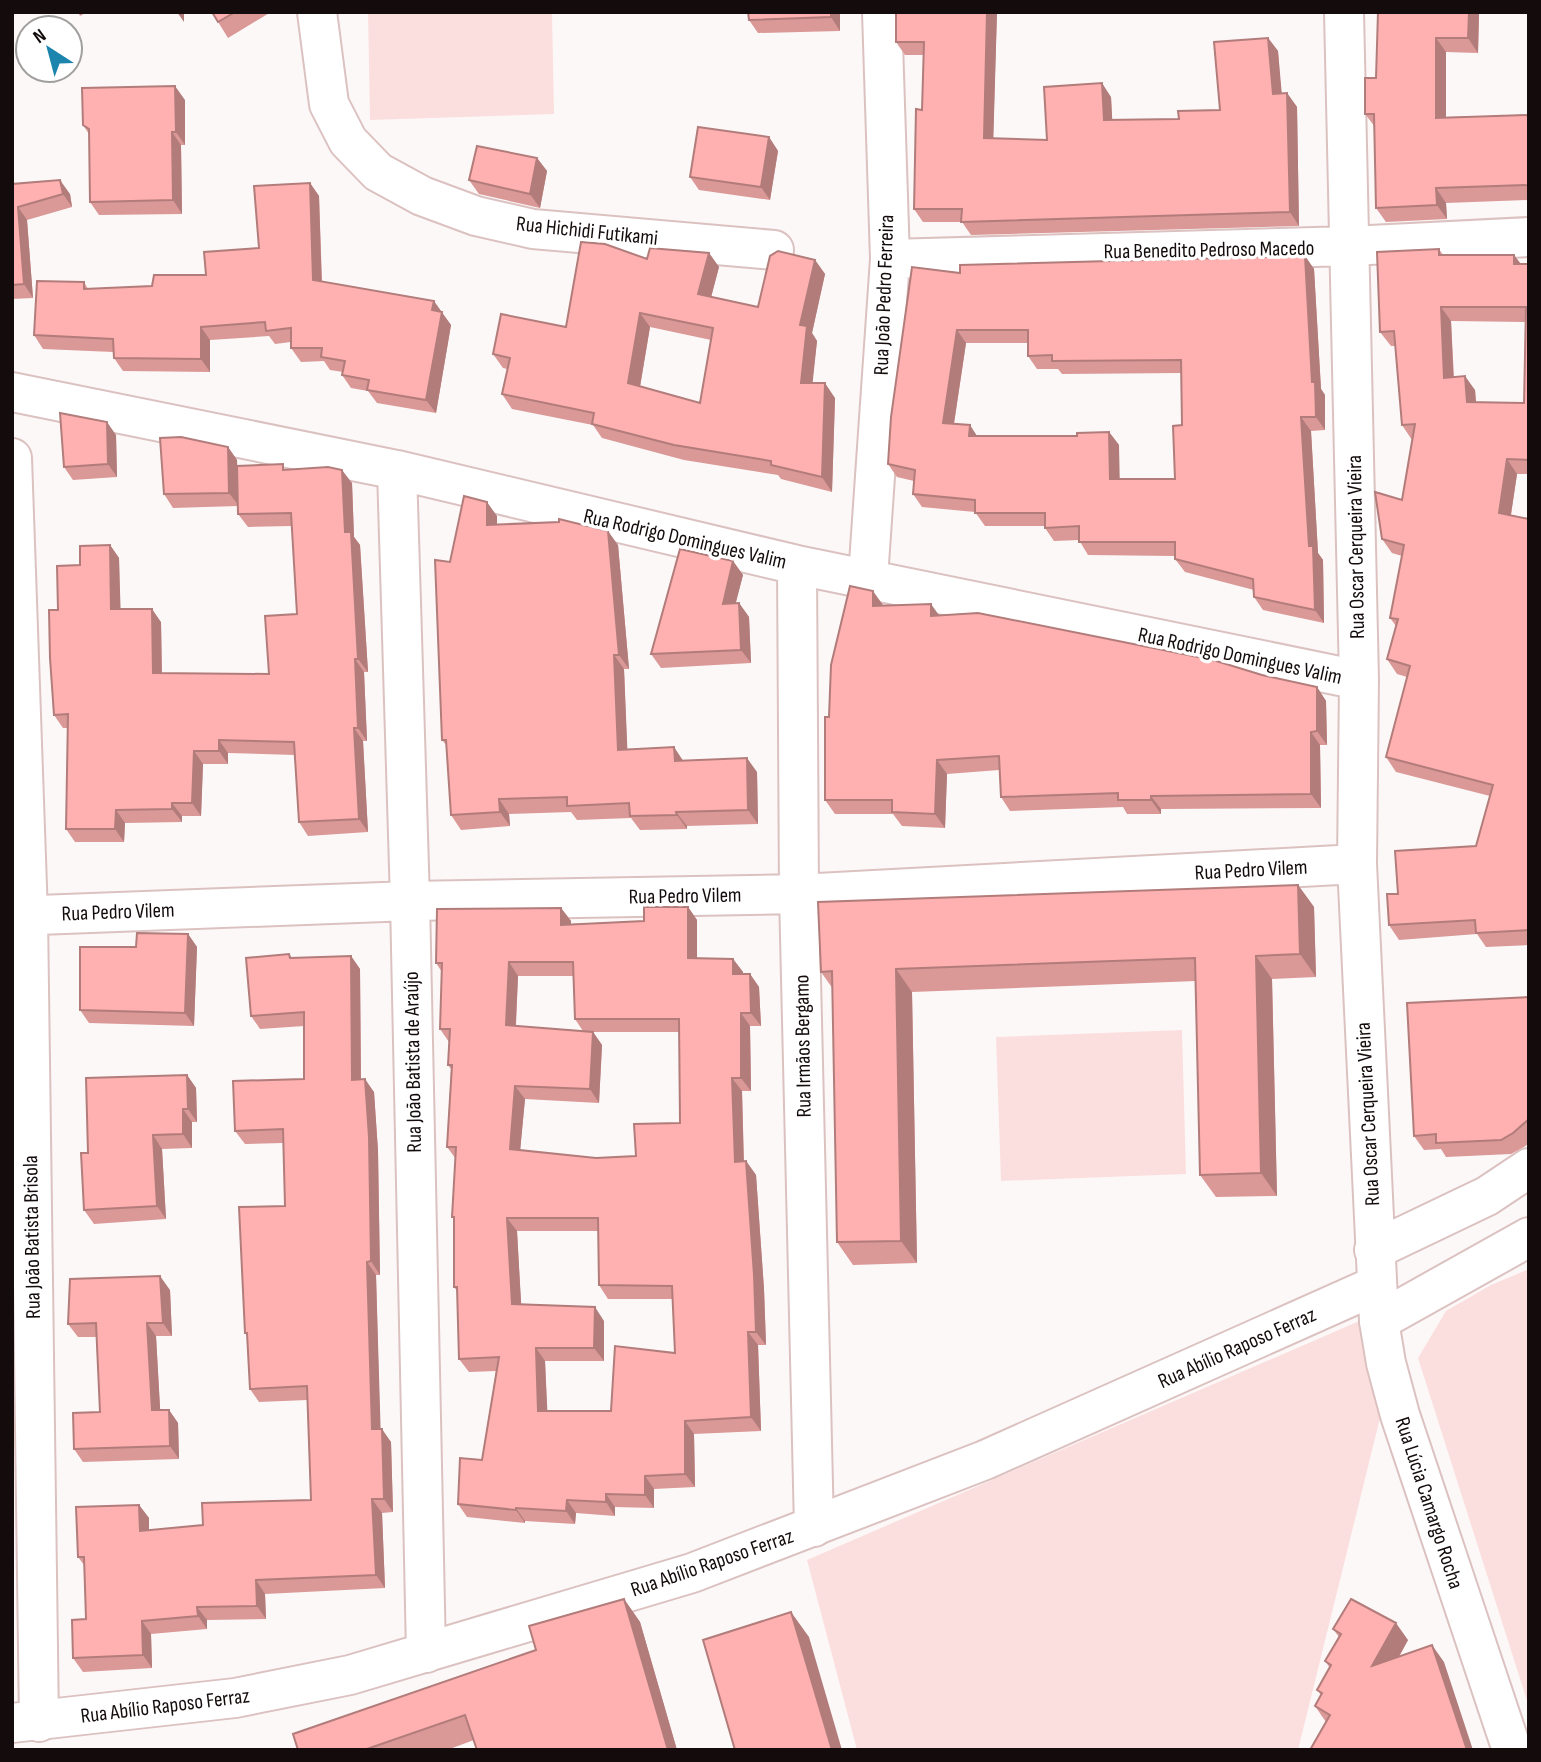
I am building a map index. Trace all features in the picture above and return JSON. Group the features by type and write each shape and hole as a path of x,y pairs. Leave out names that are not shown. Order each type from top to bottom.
{"street":[{"name":"Rua Hichidi Futikami","path":"317,12 329,104 348,141 378,172 422,196 476,216 533,229 774,250"},
{"name":"Rua João Pedro Ferreira","path":"868,578 890,259 882,12"},
{"name":"Rua Oscar Cerqueira Vieira","path":"1344,12 1359,680 1357,864 1377,1285"},
{"name":"Rua Benedito Pedroso Macedo","path":"890,259 1350,246 1529,237"},
{"name":"Rua Rodrigo Domingues Valim","path":"12,392 397,471 797,565 1359,680"},
{"name":"Rua João Batista Brisola","path":"12,458 20,915 25,1723"},
{"name":"Rua João Batista de Araújo","path":"397,471 410,901 426,1653"},
{"name":"Rua Irmãos Bergamo","path":"797,565 799,894 814,1527"},
{"name":"Rua Pedro Vilem","path":"20,915 410,901 799,894 1357,864"},
{"path":"1377,1285 1487,1196 1529,1168"},
{"path":"1377,1285 1529,1237"},
{"name":"Rua Abílio Raposo Ferraz","path":"25,1723 236,1698 350,1675 692,1573 985,1460 1377,1285"},
{"name":"Rua Lúcia Camargo Rocha","path":"1377,1285 1386,1363 1400,1415 1511,1750"}],"shaded area":[{"path":"368,12 552,12 554,114 370,120"},
{"path":"1182,1030 1186,1174 1001,1181 996,1037"},
{"path":"1529,1269 1529,1707 1418,1358 1446,1311 1491,1285"},
{"path":"1364,1319 1383,1406 1298,1750 857,1750 807,1560"}],"building":[{"path":"212,12 235,12 218,22"},
{"path":"748,12 831,12 831,17 749,20"},
{"path":"896,12 987,12 984,138 1047,140 1044,87 1102,83 1104,120 1179,119 1178,111 1220,110 1214,42 1268,38 1273,94 1287,93 1290,212 961,222 962,209 914,209 916,109 922,110 924,42 896,42"},
{"path":"1378,12 1469,12 1468,38 1436,38 1436,118 1529,115 1529,185 1436,188 1437,205 1376,208 1374,114 1365,114 1365,78 1376,78"},
{"path":"175,86 176,132 172,132 173,200 90,202 89,129 83,125 82,88"},
{"path":"698,127 769,137 761,187 690,177"},
{"path":"477,146 537,158 530,194 469,180"},
{"path":"60,180 63,194 18,207 24,284 12,285 12,184"},
{"path":"310,183 313,280 434,301 432,310 442,312 426,400 367,390 369,380 342,375 345,361 321,357 322,348 291,348 291,328 266,331 265,322 201,327 201,359 114,358 113,339 34,335 37,281 84,282 84,289 152,286 154,275 206,275 204,252 259,248 254,186"},
{"path":"581,242 605,244 647,259 650,248 709,253 698,294 758,307 770,256 778,251 815,260 800,325 807,326 801,383 825,383 822,477 771,465 771,461 674,445 592,424 594,413 502,394 510,358 493,354 501,314 566,327","holes":["640,313 713,328 700,403 628,383"]},
{"path":"1439,249 1439,255 1514,255 1514,264 1529,264 1529,460 1507,459 1499,513 1529,519 1529,930 1476,933 1475,920 1389,925 1387,894 1398,894 1395,851 1476,846 1493,785 1386,757 1410,666 1387,659 1398,619 1390,618 1404,545 1382,539 1375,492 1402,500 1415,424 1402,425 1394,331 1380,332 1377,252","holes":["1441,307 1526,307 1524,403 1467,402 1465,376 1444,378"]},
{"path":"1305,256 1316,417 1301,417 1309,546 1313,546 1315,610 1254,597 1253,579 1175,559 1175,542 1079,542 1079,526 1045,528 1045,513 975,513 975,500 913,494 915,470 888,464 891,417 912,267 960,273 960,265","holes":["957,330 1028,330 1028,356 1052,355 1052,361 1181,360 1182,425 1173,426 1175,479 1110,479 1109,432 1077,433 1077,436 969,436 970,425 943,423"]},
{"path":"60,413 107,422 108,464 64,467"},
{"path":"181,437 228,447 229,493 164,494 160,438"},
{"path":"283,464 283,470 328,467 342,470 345,532 351,532 358,659 355,659 358,728 354,728 359,819 299,822 294,742 219,740 219,751 194,751 192,803 172,803 172,809 116,810 115,829 66,829 68,714 54,715 50,658 49,610 58,610 57,566 80,565 80,546 110,545 111,609 152,609 153,673 269,674 265,616 297,614 291,513 238,514 237,466"},
{"path":"464,496 487,502 487,525 559,522 559,519 608,531 619,655 614,655 618,750 674,747 675,761 747,758 748,810 630,816 629,803 567,806 567,797 499,799 500,812 451,815 446,740 442,740 435,560 450,562"},
{"path":"680,549 733,561 723,604 739,603 741,650 651,654"},
{"path":"850,586 873,591 873,606 931,604 931,616 978,613 1213,660 1262,675 1317,687 1317,731 1311,732 1311,794 1151,796 1151,800 1118,800 1118,793 1001,797 999,756 937,760 935,814 892,812 892,800 825,800 825,717 829,717 831,665"},
{"path":"1298,885 1300,954 1256,956 1261,1173 1200,1175 1195,958 896,969 901,1241 837,1242 832,971 821,972 818,902"},
{"path":"644,907 688,907 688,958 733,959 733,974 750,974 751,1013 741,1013 741,1078 732,1078 735,1162 746,1161 754,1275 756,1332 748,1332 751,1417 685,1421 685,1474 645,1476 645,1495 606,1494 606,1502 567,1500 566,1511 516,1510 458,1504 460,1458 482,1460 499,1357 459,1359 452,1217 456,1147 447,1147 452,1065 448,1065 450,1029 440,1029 442,963 436,963 437,909 561,908 561,925 644,921","holes":["509,962 573,962 575,1019 679,1019 680,1123 634,1124 636,1156 596,1158 510,1149 515,1086 590,1089 593,1032 506,1025","507,1218 598,1218 599,1285 672,1286 675,1353 615,1346 611,1411 538,1411 536,1348 594,1348 595,1307 512,1304"]},
{"path":"137,933 188,934 185,1013 80,1010 80,947 136,947"},
{"path":"289,954 290,958 351,956 352,1080 365,1079 369,1137 371,1261 367,1262 372,1429 382,1429 384,1499 372,1499 376,1575 256,1580 257,1606 197,1607 198,1616 142,1621 143,1655 73,1658 72,1620 86,1619 84,1557 78,1557 76,1507 139,1505 140,1531 203,1525 202,1503 311,1500 307,1386 250,1389 245,1333 239,1207 285,1206 283,1129 235,1131 233,1081 304,1079 304,1012 251,1016 246,958"},
{"path":"1529,997 1529,1119 1501,1140 1436,1143 1436,1134 1414,1136 1407,1003"},
{"path":"187,1075 188,1109 183,1109 183,1134 153,1135 157,1206 84,1210 81,1153 88,1153 86,1078"},
{"path":"160,1276 163,1323 147,1323 152,1410 169,1410 170,1446 74,1449 73,1413 100,1412 96,1323 68,1324 70,1279"},
{"path":"624,1599 668,1750 477,1750 465,1715 364,1750 298,1750 293,1734 536,1650 529,1626"},
{"path":"1351,1599 1396,1623 1372,1666 1432,1645 1467,1750 1310,1750 1330,1715 1315,1706 1322,1693 1317,1690 1331,1665 1325,1661 1341,1634 1333,1629"},
{"path":"791,1612 832,1750 735,1750 703,1640"}]}
